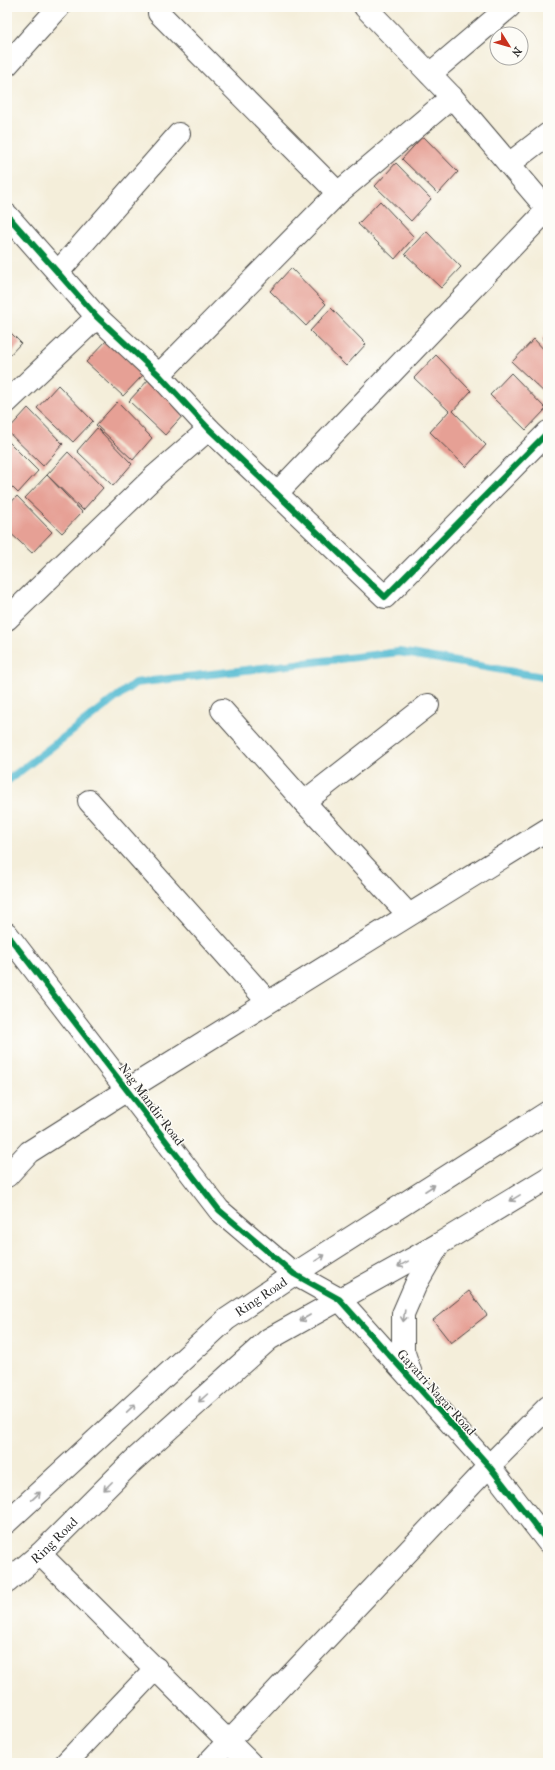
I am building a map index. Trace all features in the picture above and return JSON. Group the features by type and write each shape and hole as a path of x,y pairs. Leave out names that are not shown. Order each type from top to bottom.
{"street":[{"path":"277,493 548,210 452,97 365,7"},
{"path":"430,74 509,7"},
{"path":"7,65 47,12"},
{"path":"160,13 338,193"},
{"path":"159,375 338,193 452,97"},
{"path":"58,272 179,134"},
{"path":"509,164 548,134"},
{"path":"7,215 97,317 159,375 209,429 385,597 548,432"},
{"path":"7,402 97,317"},
{"path":"7,618 156,475 209,429"},
{"path":"304,802 428,704"},
{"path":"222,710 304,802 408,914"},
{"path":"89,801 268,1002"},
{"path":"7,1176 30,1152 408,914 548,829"},
{"name":"Nag Mandir Road","path":"7,934 219,1210 294,1274"},
{"name":"Ring Road","path":"7,1522 227,1319 294,1274 548,1112"},
{"name":"Ring Road","path":"7,1582 40,1554 133,1461 269,1339 439,1244 548,1178"},
{"path":"414,1383 403,1350 403,1314 416,1284 439,1244"},
{"name":"Gayatri Nagar Road","path":"294,1274 339,1299 489,1466 548,1542"},
{"path":"208,1763 489,1466 548,1407"},
{"path":"40,1554 250,1763"},
{"path":"66,1763 156,1668"}],"building":[{"path":"423,136 458,172 438,194 402,159"},
{"path":"396,163 431,199 411,221 375,186"},
{"path":"380,201 414,237 395,259 358,224"},
{"path":"426,231 461,267 441,288 405,254"},
{"path":"291,268 326,304 306,326 270,291"},
{"path":"331,308 366,344 346,366 310,331"},
{"path":"7,329 21,343 7,358"},
{"path":"548,333 548,345 542,339"},
{"path":"108,339 143,375 123,396 86,362"},
{"path":"534,339 548,354 548,396 512,362"},
{"path":"436,355 471,391 453,411 486,445 466,467 430,432 449,411 414,378"},
{"path":"511,373 546,409 526,430 490,395"},
{"path":"150,378 185,413 165,435 129,401"},
{"path":"58,385 93,421 73,442 37,408"},
{"path":"117,402 152,438 133,460 96,425"},
{"path":"28,408 63,444 43,466 7,431"},
{"path":"97,428 132,464 113,486 77,451"},
{"path":"7,440 38,471 18,493 7,482"},
{"path":"68,452 103,488 83,510 47,475"},
{"path":"47,475 82,512 62,533 25,498"},
{"path":"17,496 52,532 32,553 7,530 7,507"},
{"path":"469,1291 487,1315 451,1343 433,1320"}],"waterway":[{"path":"7,781 135,683 399,652 548,678"}],"cycle path":[{"path":"7,215 97,317 159,375 209,429 385,597 548,432"},
{"path":"7,934 219,1210 294,1274 339,1299 489,1466 548,1542"}]}
